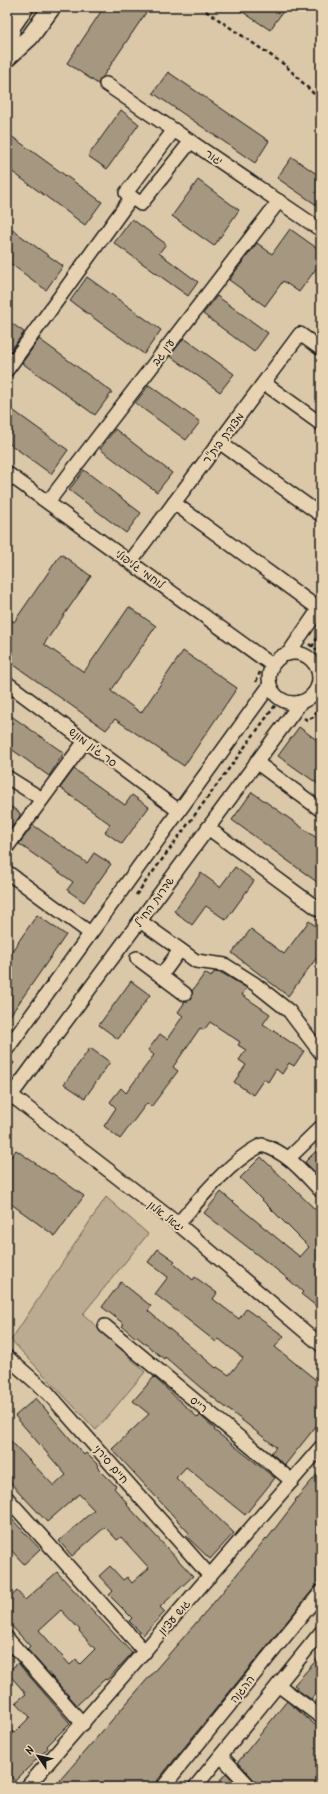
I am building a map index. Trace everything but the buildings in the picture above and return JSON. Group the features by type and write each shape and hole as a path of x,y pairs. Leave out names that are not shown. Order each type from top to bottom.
{"main road":[{"path":"7,50 9,25 25,7"},
{"path":"7,58 30,38 52,7"}],"street":[{"name":"יגור","path":"106,84 321,230"},
{"path":"174,130 126,193 131,198 142,204 191,141"},
{"path":"7,370 131,198"},
{"name":"עין גב","path":"48,502 279,201"},
{"name":"מצודת בית\"ר","path":"130,562 300,334 321,349"},
{"path":"264,383 321,424"},
{"path":"219,442 321,515"},
{"name":"לוחמי גליפולי","path":"7,473 272,665"},
{"path":"174,503 320,608 288,654"},
{"path":"288,654 301,654 307,656 313,662 320,676 317,696 301,702 286,702 275,695 270,685 269,673 272,665 280,657 288,654"},
{"name":"סר ג'ון מונש","path":"7,683 179,811"},
{"path":"12,1053 90,933 270,685"},
{"name":"שדרות החי\"ל","path":"8,1096 140,921 301,702"},
{"path":"7,847 85,741"},
{"path":"256,762 321,810"},
{"path":"7,776 42,799"},
{"path":"208,828 321,911"},
{"path":"7,872 90,933"},
{"path":"140,921 196,961 225,965 255,984 289,1011 320,1052"},
{"path":"161,976 180,950"},
{"path":"137,958 185,994"},
{"name":"יגאל אלון","path":"8,1096 178,1224 321,1345"},
{"path":"289,1158 321,1127"},
{"path":"178,1224 206,1192 254,1149 262,1145 271,1148 289,1158 321,1191"},
{"name":"רייס","path":"105,1326 292,1481"},
{"name":"חיים סירני","path":"7,1357 48,1393 210,1576"},
{"name":"גוש עציון","path":"27,1787 321,1448"},
{"path":"7,1498 145,1652"},
{"name":"ההגנה","path":"163,1787 321,1592"},
{"path":"195,1787 321,1632"},
{"path":"7,1638 83,1724"},
{"path":"278,1685 321,1717"},
{"path":"221,1756 250,1787"}],"path":[{"path":"200,7 285,65 321,101"},
{"path":"312,647 321,631"},
{"path":"135,897 280,699"},
{"path":"7,1070 12,1053"}],"shaded area":[{"path":"106,1197 148,1234 83,1314 145,1372 96,1430 11,1340"}]}
